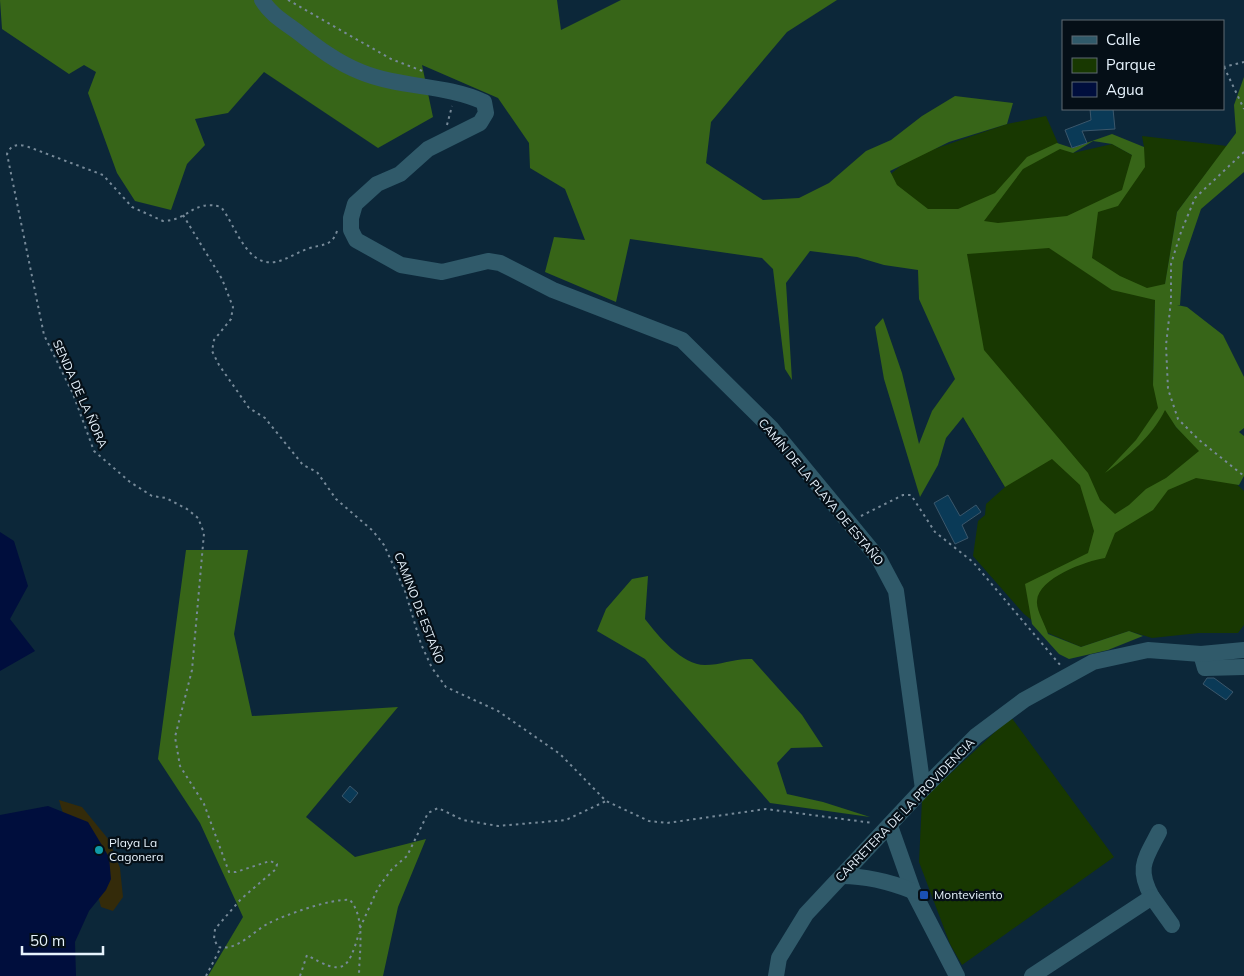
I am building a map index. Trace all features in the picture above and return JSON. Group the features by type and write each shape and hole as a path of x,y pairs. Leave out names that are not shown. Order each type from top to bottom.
{"street":[{"path":"262,0 268,9 340,63 362,73 384,79 453,91"},
{"name":"CAMÍN DE LA PLAYA DE ESTAÑO","path":"453,91 464,92 484,102 486,113 480,123 428,149 400,174 377,184 355,204 350,218 350,230 356,240 400,265 442,272 488,261 500,262 553,290 682,340 772,429 880,559 896,591 923,789"},
{"name":"CARRETERA DE LA PROVIDENCIA","path":"776,976 779,958 806,914 923,789 976,736 1024,700 1093,662 1148,650 1202,654 1244,650"},
{"path":"1202,654 1205,668 1244,667"},
{"path":"890,826 913,891 957,976"},
{"path":"1159,832 1142,867 1143,881 1172,925"},
{"path":"842,876 867,878 896,884 913,891"},
{"path":"1032,976 1152,897"}],"path":[{"path":"288,0 391,59 426,73"},
{"path":"1224,67 1244,62"},
{"path":"1224,69 1244,109"},
{"path":"447,125 451,115 453,91"},
{"name":"SENDA DE LA ÑORA","path":"221,947 214,940 215,929 241,899 276,869 277,864 270,861 236,872 229,872 204,804 180,766 177,756 175,737 192,670 204,533 198,518 187,509 166,498 152,496 130,482 94,451 73,394 44,335 7,154 10,148 16,144 26,146 103,176 132,207 163,221 183,215 208,203 221,207 244,246 253,255 266,263 277,262 308,248 328,244 335,238 338,228"},
{"path":"1244,152 1195,198 1180,232 1170,264 1171,301 1166,345 1168,389 1178,419 1199,440 1244,476"},
{"name":"CAMINO DE ESTAÑO","path":"183,215 222,279 233,307 231,319 214,340 212,351 249,408 265,418 303,465 317,472 336,500 373,531 384,545 405,591 421,644 432,668 446,687 498,711 560,754 606,801 649,821 667,823 766,809 890,826"},
{"path":"849,522 903,495 911,495 935,532 973,562 1069,675"},
{"path":"342,971 349,965 359,930 378,888 392,869 407,856 428,813 438,808 463,820 498,826 566,820 606,801"},
{"path":"206,976 221,947 235,946 269,923 340,899 350,900 355,906 359,930 359,976"},
{"path":"300,976 306,955 323,969"}],"green space":[{"path":"0,0 557,0 561,30 621,0 837,0 787,32 711,122 706,163 763,200 799,198 829,183 866,151 891,140 922,116 955,96 1013,103 1007,124 949,142 890,171 897,185 928,209 958,209 995,193 1027,157 1057,143 1072,148 1112,134 1144,147 1145,167 1118,206 1098,212 1092,258 1120,276 1147,288 1165,284 1177,212 1236,133 1234,105 1244,77 1244,172 1201,209 1183,262 1180,305 1177,305 1187,307 1223,335 1244,377 1244,428 1239,432 1244,436 1244,476 1239,485 1196,478 1168,490 1153,510 1115,533 1105,558 1075,567 1045,585 1039,593 1037,605 1048,634 1081,647 1129,631 1143,636 1108,650 1069,659 1059,654 1032,624 1025,584 1088,553 1094,531 1080,485 1052,459 1005,487 963,417 946,438 938,465 920,497 884,379 875,327 883,318 902,373 919,444 932,411 955,379 919,299 918,270 884,265 857,257 810,251 786,283 792,380 785,369 773,269 762,258 630,239 616,302 545,272 554,237 585,240 565,189 530,168 529,143 498,98 422,65 433,117 378,148 264,72 228,113 195,119 205,145 187,164 171,210 135,201 117,173 88,93 96,72 84,65 69,74 2,29","holes":["1093,141 1112,144 1132,155 1122,190 1067,216 998,223 984,221 1023,169 1060,149 1073,153","1049,248 1112,290 1155,300 1153,385 1158,408 1136,440 1105,473 1147,437 1165,410 1176,427 1199,451 1166,478 1146,489 1129,505 1115,514 1100,500 1088,473 984,350 967,254"]},
{"path":"1046,116 1060,148 1073,153 1112,144 1132,155 1144,147 1142,136 1227,146 1177,212 1165,285 1155,300 1153,384 1176,427 1244,491 1244,625 1238,633 1199,633 1152,638 1129,631 1081,647 1048,633 1024,614 973,556 978,521 985,515 986,504 1005,487 963,417 952,242 874,188 911,157 1007,124"},
{"path":"186,550 248,550 234,634 252,716 398,707 306,817 355,857 426,839 398,907 383,976 208,976 243,917 200,823 158,759"},
{"path":"648,576 645,619 671,648 679,655 696,664 711,665 752,659 802,715 823,747 791,748 777,763 787,794 823,802 870,817 770,803 645,659 597,631 606,609 632,579"},
{"path":"1011,717 1114,857 962,965 950,944 919,862 922,800"}],"sand":[{"name":"Playa La Cagonera","path":"59,800 82,807 109,840 120,868 123,897 113,911 101,907 92,879 63,814"}],"water":[{"path":"0,532 14,541 28,586 10,619 35,651 0,671"},
{"path":"48,806 88,822 109,857 111,879 106,890 89,911 75,942 76,976 0,976 0,815"}],"building":[{"path":"1090,110 1113,110 1115,129 1082,131 1087,143 1072,148 1065,130 1091,120"},
{"path":"948,495 960,516 976,505 981,512 962,525 968,538 955,544 934,503"},
{"path":"1207,678 1214,678 1233,692 1226,700 1203,684"},
{"path":"350,786 358,793 350,803 342,796"}],"place":[{"name":"Playa La Cagonera","path":"99,850"},
{"name":"Monteviento","path":"924,895"}]}
